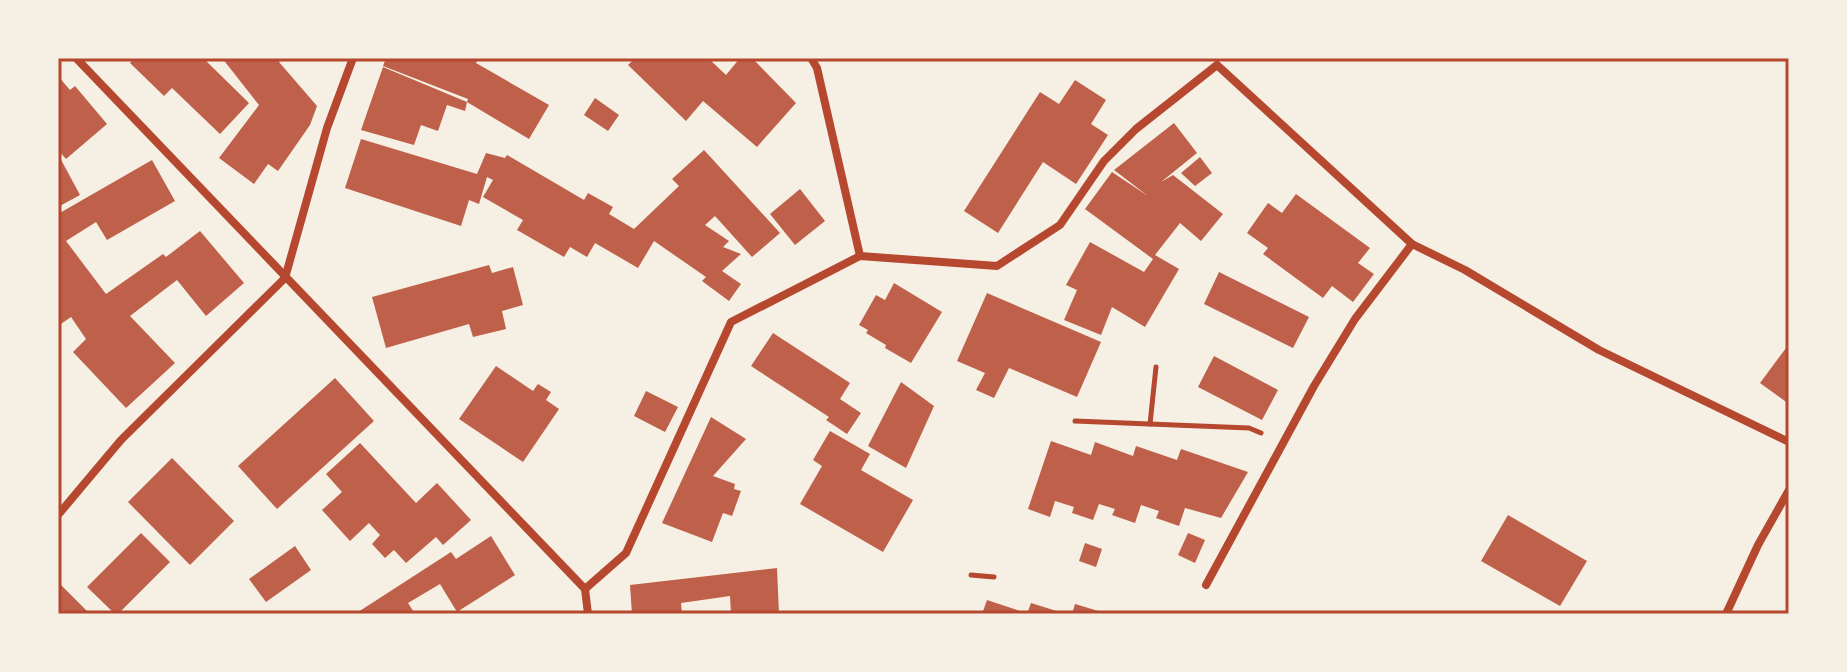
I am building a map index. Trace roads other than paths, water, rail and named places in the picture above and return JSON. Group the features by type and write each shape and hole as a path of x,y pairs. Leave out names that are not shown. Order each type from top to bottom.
{"street":[{"path":"76,58 585,589 588,614"},
{"path":"58,515 121,440 285,278 327,128 353,58"},
{"path":"811,58 817,68 860,256"},
{"path":"585,589 626,553 731,322 860,256 997,266 1060,225 1104,161 1136,129 1217,65 1412,244 1465,270 1599,350 1789,442"},
{"path":"1206,585 1283,442 1355,319 1412,244"},
{"path":"1726,614 1758,545 1789,490"}]}
